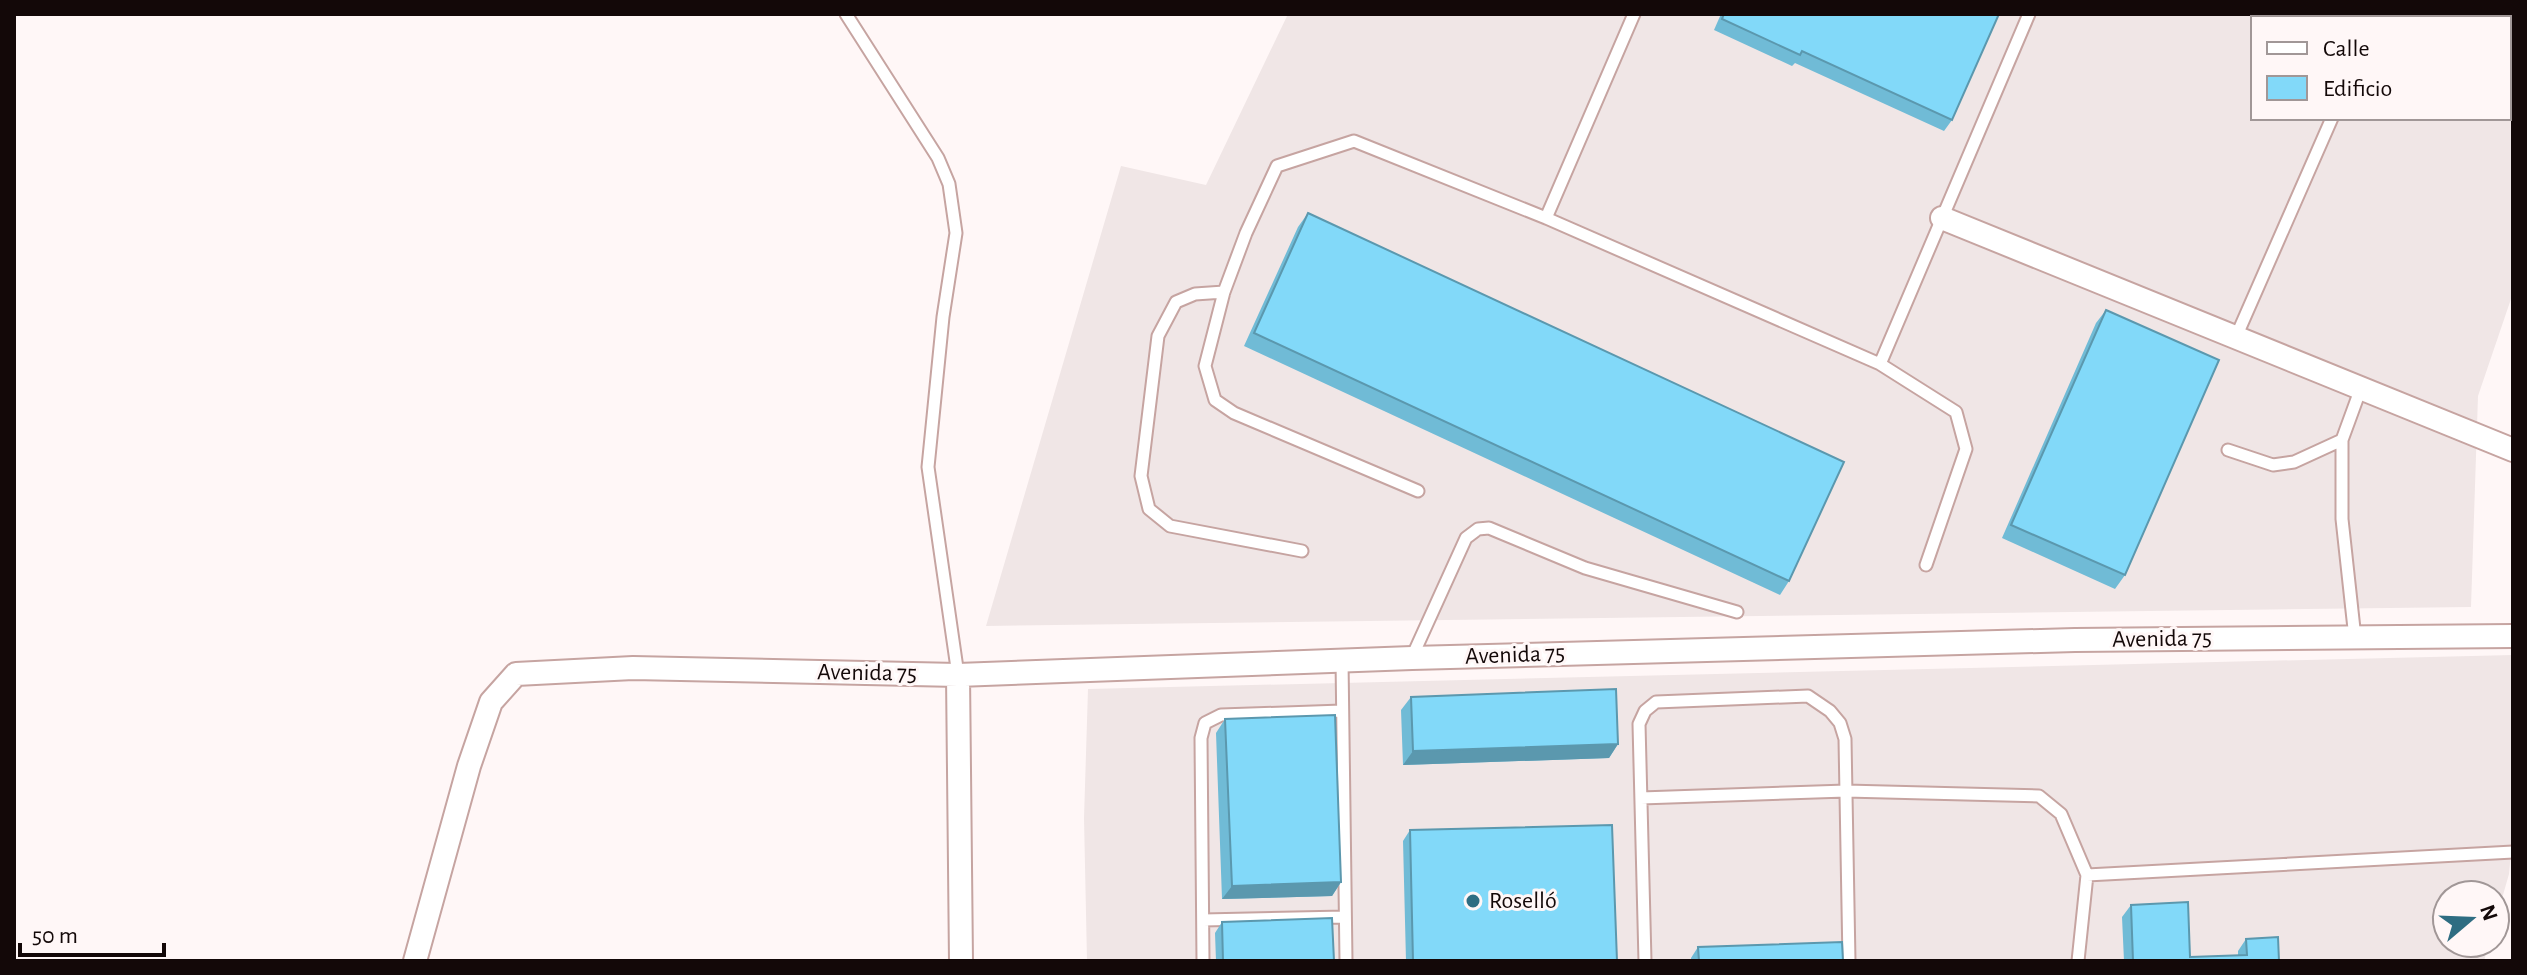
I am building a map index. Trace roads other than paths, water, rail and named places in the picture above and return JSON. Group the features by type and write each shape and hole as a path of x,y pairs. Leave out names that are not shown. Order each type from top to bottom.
{"street":[{"path":"1942,218 2513,450"},
{"name":"Avenida 75","path":"415,961 482,727 491,702 516,674 633,668 958,675 1342,660 2075,640 2513,636"},
{"path":"958,675 961,961"}],"lane":[{"path":"846,14 938,158 949,184 956,233 943,317 928,467 958,675"},
{"path":"1546,218 1634,14"},
{"path":"1880,364 2029,14"},
{"path":"2236,337 2331,120"},
{"path":"1418,491 1234,413 1215,400 1205,366 1224,292 1246,233 1277,166 1354,141 1546,218 1880,364 1956,412 1966,449 1926,565"},
{"path":"1224,292 1195,294 1176,302 1158,336 1141,476 1149,509 1170,526 1302,551"},
{"path":"2355,638 2342,519 2342,440 2361,388"},
{"path":"2228,450 2273,465 2294,462 2342,440"},
{"path":"1412,658 1466,538 1478,529 1489,528 1585,568 1737,612"},
{"path":"1342,660 1346,961"},
{"path":"1645,961 1639,724 1645,711 1656,702 1808,696 1830,711 1840,723 1845,739 1849,961"},
{"path":"1203,961 1201,738 1205,723 1221,715 1342,711"},
{"path":"1641,798 1846,791 2039,796 2061,814 2087,875 2078,961"},
{"path":"2087,875 2513,852"},
{"path":"1203,920 1345,917"}],"place":[{"name":"Roselló","path":"1473,901"}]}
